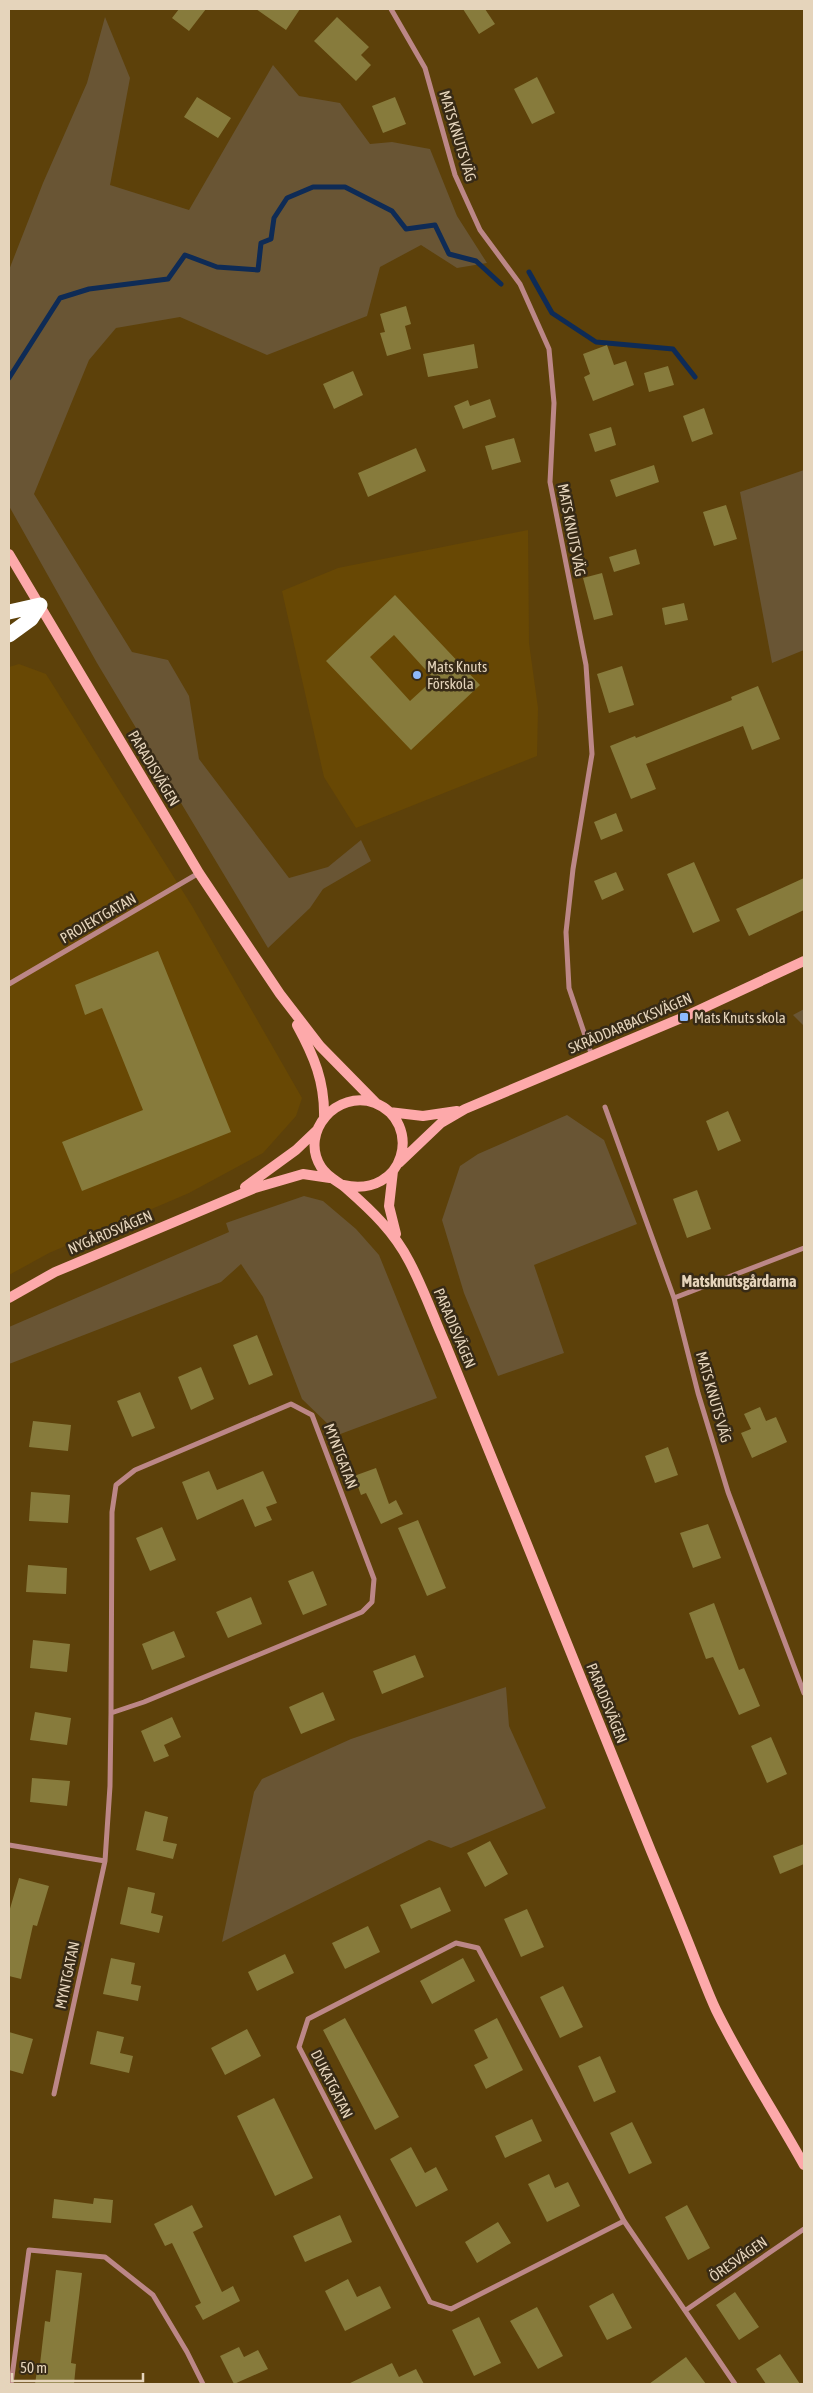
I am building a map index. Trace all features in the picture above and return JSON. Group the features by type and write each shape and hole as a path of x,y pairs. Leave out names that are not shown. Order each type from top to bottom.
{"highway":[{"path":"9,612 40,606"},
{"path":"9,635 31,619 40,606"}],"street":[{"name":"MATS KNUTS VÄG","path":"391,9 425,68 454,175 480,230 520,284 549,349 554,403 550,482 586,665 592,754 572,869 566,932 569,988 592,1056"},
{"name":"PARADISVÄGEN","path":"9,554 199,873 280,994 320,1046 376,1104"},
{"name":"PROJEKTGATAN","path":"9,984 199,873"},
{"name":"SKRÄDDARBACKSVÄGEN","path":"395,1168 441,1123 465,1109 684,1017 804,961"},
{"name":"PARADISVÄGEN","path":"280,994 316,1064 323,1087 324,1118"},
{"path":"362,1100 376,1104 389,1112 397,1124 402,1137 402,1151 395,1168 383,1181 370,1187 356,1188 343,1185 330,1178 321,1168 316,1156 314,1143 317,1130 324,1118 334,1107 362,1100"},
{"name":"MATS KNUTS VÄG","path":"605,1107 674,1298 698,1393 728,1492 804,1692"},
{"name":"SKRÄDDARBACKSVÄGEN","path":"389,1112 423,1116 465,1109"},
{"name":"NYGÅRDSVÄGEN","path":"225,1199 276,1167 317,1130"},
{"name":"PARADISVÄGEN","path":"395,1168 389,1206 400,1244"},
{"name":"NYGÅRDSVÄGEN","path":"9,1298 55,1272 225,1199 303,1174 330,1178"},
{"name":"PARADISVÄGEN","path":"343,1185 382,1221 400,1244 411,1264 470,1402 716,2009 804,2165"},
{"path":"674,1298 804,1248"},
{"name":"MYNTGATAN","path":"54,2094 105,1861 110,1786 112,1512 116,1485 135,1470 291,1404 312,1415 374,1579 372,1602 362,1612 144,1702 111,1713"},
{"path":"9,1845 105,1861"},
{"name":"DUKATGATAN","path":"624,2221 451,2309 430,2302 299,2048 308,2019 456,1943 478,1948 624,2221 735,2384"},
{"name":"ÖRESVÄGEN","path":"686,2310 804,2229"},
{"path":"11,2384 29,2250 105,2257 153,2295 187,2352 203,2384"}],"shaded area":[{"path":"105,17 130,78 110,185 189,210 273,65 299,96 340,103 370,144 392,142 430,149 457,216 487,263 457,268 421,245 380,267 367,316 267,355 180,317 116,328 89,360 34,494 132,652 168,660 189,696 199,759 289,878 328,867 361,840 371,861 323,889 310,908 268,948 97,663 9,506 9,270 43,183 87,83"},
{"path":"804,470 804,650 772,663 740,492"},
{"name":"Mats Knuts Förskola","path":"528,530 529,643 538,708 537,756 356,828 324,777 282,591 338,568"},
{"path":"19,664 46,674 192,906 302,1098 296,1116 263,1153 189,1193 49,1253 9,1275 9,667"},
{"path":"804,1009 804,1026 793,1015"},
{"path":"567,1115 604,1140 637,1224 534,1265 564,1353 498,1376 464,1293 442,1220 460,1166 478,1154"},
{"path":"304,1196 323,1201 356,1229 379,1255 437,1398 335,1436 332,1428 302,1399 263,1297 241,1264 221,1282 9,1364 9,1327 229,1232 226,1223"},
{"path":"506,1687 509,1726 546,1808 451,1848 429,1840 222,1942 254,1792 262,1779 351,1739"}],"building":[{"path":"179,9 206,9 189,31 172,18"},
{"path":"256,9 300,9 286,30"},
{"path":"463,9 485,9 495,24 479,34"},
{"path":"337,17 369,47 361,55 371,65 356,81 314,41"},
{"path":"537,77 555,113 532,124 514,89"},
{"path":"197,97 231,118 218,138 184,117"},
{"path":"395,97 406,124 383,133 372,106"},
{"path":"406,306 411,324 405,326 411,349 387,356 380,333 385,332 380,314"},
{"path":"474,344 478,368 428,377 423,354"},
{"path":"607,345 614,365 626,361 634,385 593,401 584,377 590,374 583,354"},
{"path":"668,366 674,385 649,392 644,373"},
{"path":"353,371 363,395 334,409 323,384"},
{"path":"490,399 496,417 463,429 454,406 468,400 470,406"},
{"path":"704,408 713,434 692,442 683,416"},
{"path":"611,427 616,445 595,452 589,434"},
{"path":"514,438 521,462 492,470 485,446"},
{"path":"416,448 426,471 368,497 358,473"},
{"path":"654,465 659,482 616,497 610,480"},
{"path":"726,505 737,539 714,546 703,512"},
{"path":"636,549 640,564 614,572 609,557"},
{"path":"602,573 613,615 594,620 583,578"},
{"path":"395,595 480,685 411,750 326,661","holes":["394,635 434,679 410,701 370,657"]},
{"path":"684,603 688,620 665,625 662,608"},
{"path":"622,666 634,705 609,713 597,674"},
{"path":"758,686 780,739 752,750 743,726 646,764 656,789 631,799 610,746 635,736 636,738 732,700 731,697"},
{"path":"616,813 623,831 601,840 594,822"},
{"path":"694,862 720,921 693,933 667,874"},
{"path":"616,872 624,890 602,900 594,881"},
{"path":"804,878 804,910 749,936 736,909"},
{"path":"158,951 231,1132 82,1191 62,1142 143,1110 102,1008 85,1015 75,985"},
{"path":"728,1111 741,1141 718,1151 706,1121"},
{"path":"697,1190 711,1229 687,1238 673,1199"},
{"path":"257,1335 273,1375 249,1385 233,1345"},
{"path":"201,1367 214,1399 191,1410 178,1377"},
{"path":"140,1392 155,1428 132,1437 117,1401"},
{"path":"760,1407 766,1421 776,1417 787,1442 752,1458 741,1433 751,1429 744,1414"},
{"path":"33,1421 71,1425 68,1451 29,1447"},
{"path":"668,1447 678,1475 655,1483 645,1456"},
{"path":"376,1468 389,1504 396,1500 403,1514 381,1524 366,1493 361,1495 354,1476"},
{"path":"209,1471 217,1490 263,1471 277,1503 266,1507 272,1520 255,1527 243,1499 197,1520 182,1482"},
{"path":"31,1492 70,1495 68,1523 29,1521"},
{"path":"418,1520 446,1588 427,1596 398,1528"},
{"path":"708,1524 721,1558 693,1568 680,1533"},
{"path":"162,1527 176,1560 150,1571 136,1538"},
{"path":"28,1565 67,1568 66,1594 26,1592"},
{"path":"313,1571 327,1605 303,1615 288,1581"},
{"path":"251,1597 262,1624 228,1638 216,1612"},
{"path":"714,1603 739,1670 744,1668 760,1706 739,1715 713,1657 706,1659 689,1613"},
{"path":"174,1631 185,1657 152,1670 142,1644"},
{"path":"33,1640 70,1644 67,1672 30,1668"},
{"path":"415,1655 424,1677 382,1694 373,1671"},
{"path":"323,1692 335,1720 301,1734 289,1707"},
{"path":"35,1712 71,1718 67,1745 30,1740"},
{"path":"172,1717 181,1737 164,1745 169,1756 154,1762 141,1731"},
{"path":"771,1737 787,1774 767,1783 751,1746"},
{"path":"32,1778 70,1781 67,1806 30,1802"},
{"path":"145,1811 168,1817 163,1841 177,1844 173,1859 136,1850"},
{"path":"490,1841 508,1874 485,1887 467,1853"},
{"path":"804,1844 804,1864 780,1874 773,1856"},
{"path":"19,1878 49,1886 37,1926 33,1925 21,1979 9,1976 9,1912"},
{"path":"128,1887 155,1893 151,1913 163,1916 159,1933 120,1924"},
{"path":"440,1887 451,1911 411,1929 400,1905"},
{"path":"527,1909 544,1947 521,1957 504,1919"},
{"path":"368,1926 380,1952 345,1969 332,1943"},
{"path":"285,1954 294,1973 257,1991 248,1972"},
{"path":"111,1958 135,1963 131,1984 141,1986 138,2001 103,1994"},
{"path":"463,1958 475,1981 432,2004 420,1981"},
{"path":"563,1986 583,2027 560,2038 540,1997"},
{"path":"345,2018 399,2117 375,2130 323,2030"},
{"path":"497,2018 523,2070 486,2089 474,2065 488,2058 474,2030"},
{"path":"247,2029 261,2056 225,2075 211,2048"},
{"path":"97,2031 124,2037 120,2053 133,2056 129,2073 90,2064"},
{"path":"9,2032 33,2039 23,2074 9,2070"},
{"path":"600,2056 616,2092 594,2102 578,2066"},
{"path":"274,2098 313,2178 275,2196 237,2116"},
{"path":"532,2119 542,2141 505,2158 495,2136"},
{"path":"632,2122 652,2163 629,2174 610,2133"},
{"path":"411,2147 425,2173 436,2167 448,2190 416,2207 390,2159"},
{"path":"549,2174 555,2188 568,2182 580,2206 547,2222 528,2184"},
{"path":"94,2198 113,2200 111,2223 52,2218 54,2199 93,2204"},
{"path":"192,2205 203,2227 193,2232 222,2292 233,2286 240,2301 203,2320 195,2306 201,2303 172,2243 165,2246 154,2224"},
{"path":"687,2205 710,2248 688,2260 665,2217"},
{"path":"340,2215 352,2242 305,2262 293,2236"},
{"path":"498,2222 511,2243 477,2263 465,2242"},
{"path":"56,2270 82,2273 71,2363 76,2364 74,2384 35,2384 38,2364 40,2364 45,2321 50,2322"},
{"path":"348,2279 357,2297 380,2286 391,2308 345,2331 325,2291"},
{"path":"735,2292 759,2327 739,2340 716,2305"},
{"path":"613,2293 632,2328 607,2340 589,2306"},
{"path":"537,2307 563,2356 538,2369 510,2321"},
{"path":"479,2317 501,2363 474,2376 452,2330"},
{"path":"239,2347 244,2357 258,2350 268,2369 234,2384 220,2356"},
{"path":"780,2354 800,2384 766,2384 756,2369"},
{"path":"686,2357 706,2384 649,2384"},
{"path":"392,2363 399,2377 416,2369 424,2384 348,2384"}],"waterway":[{"path":"9,378 60,298 89,289 168,279 185,255 217,267 258,270 261,243 271,239 274,218 287,198 313,187 345,187 392,211 406,229 435,225 449,254 476,261 501,284"},
{"path":"529,272 552,313 596,342 673,349 695,377"}],"place":[{"name":"Mats Knuts Förskola","path":"417,675"},
{"name":"Mats Knuts skola","path":"684,1017"}],"district":[{"name":"Matsknutsgårdarna","path":"739,1281"}]}
